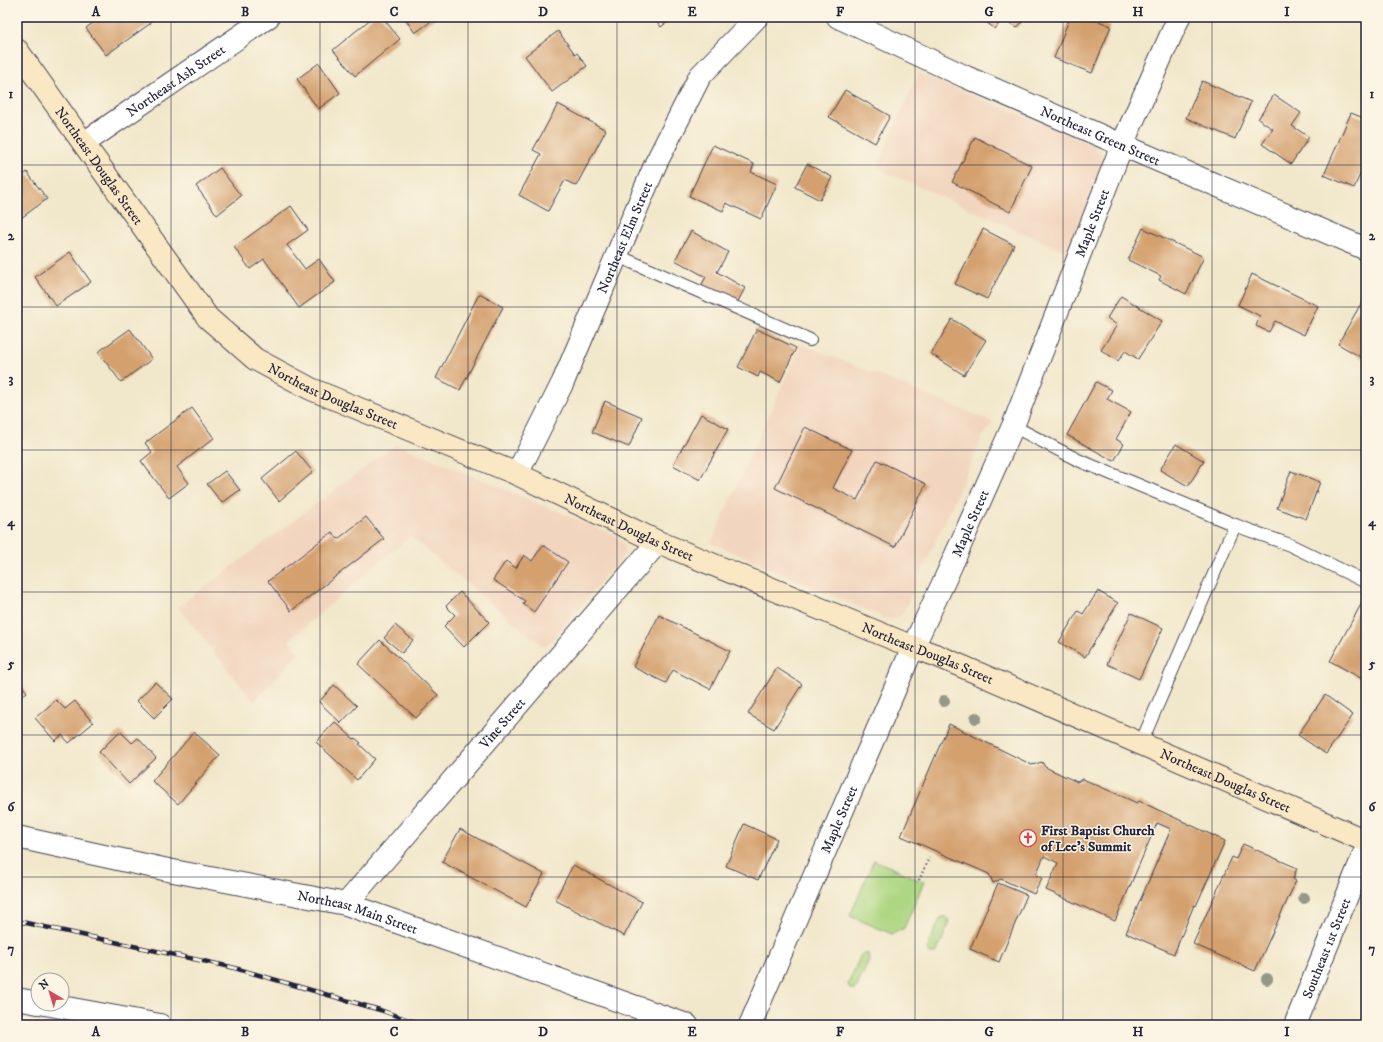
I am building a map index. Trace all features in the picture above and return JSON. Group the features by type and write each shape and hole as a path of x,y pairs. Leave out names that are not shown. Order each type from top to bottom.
{"main road":[{"name":"Northeast Douglas Street","path":"17,50 208,318 254,358 311,389 517,474 658,542 913,648 938,656 1366,841"}],"street":[{"name":"Northeast Ash Street","path":"84,143 268,17"},
{"name":"Northeast Elm Street","path":"517,474 563,382 618,256 656,163 700,76 757,17"},
{"name":"Northeast Green Street","path":"838,17 966,77 1366,249"},
{"name":"Maple Street","path":"750,1025 913,648 1013,426 1122,145 1179,17"},
{"name":"Vine Street","path":"346,904 658,542"},
{"name":"Northeast Main Street","path":"17,837 168,870 346,904 687,1025"},
{"name":"Southeast 1st Street","path":"1295,1025 1366,849"},
{"path":"17,999 30,1001"},
{"path":"70,1009 160,1025"}],"lane":[{"path":"618,256 810,340"},
{"path":"1013,426 1078,460 1235,525 1290,545 1366,582"},
{"path":"1141,744 1235,525"}],"path":[{"path":"919,880 929,858"}],"shaded area":[{"path":"919,73 1093,145 1102,155 1105,168 1069,253 877,168"},
{"path":"801,344 993,422 984,434 903,613 897,618 885,618 711,543"},
{"path":"396,444 614,535 624,544 625,552 545,648 410,536 289,640 299,653 254,702 178,607"}],"green space":[{"path":"874,860 924,882 904,928 892,934 850,916"},
{"path":"943,917 948,919 949,924 937,951 935,954 930,954 927,948 940,919"},
{"path":"863,953 868,954 869,960 857,987 855,989 850,989 848,984"}],"building":[{"path":"101,17 150,17 148,19 151,23 106,55 86,28"},
{"path":"373,17 382,17 400,39 355,76 333,50"},
{"path":"404,17 437,17 415,33"},
{"path":"653,17 674,17 661,27"},
{"path":"980,17 1026,17 1017,28 1003,18 995,29"},
{"path":"1070,17 1088,17 1111,26 1092,73 1054,58"},
{"path":"558,31 575,54 577,53 587,66 552,92 525,56"},
{"path":"319,63 340,93 318,109 297,79"},
{"path":"1202,81 1251,102 1235,139 1186,118"},
{"path":"845,90 890,116 875,143 829,117"},
{"path":"1274,95 1301,113 1292,126 1309,137 1291,164 1262,144 1273,129 1258,119"},
{"path":"558,104 606,130 576,186 565,180 548,211 519,195 541,154 533,150"},
{"path":"1351,113 1366,119 1366,161 1354,188 1324,175"},
{"path":"975,137 1032,166 1010,212 952,182"},
{"path":"713,145 754,164 751,172 777,184 761,219 726,203 723,211 689,196"},
{"path":"807,164 832,177 820,200 795,187"},
{"path":"220,168 241,196 217,215 196,186"},
{"path":"27,172 47,199 17,221 17,180"},
{"path":"291,206 308,230 287,245 305,269 319,259 335,282 299,308 264,259 250,269 234,247"},
{"path":"1143,228 1204,257 1186,294 1159,280 1161,276 1128,260"},
{"path":"983,229 1014,245 987,299 955,284"},
{"path":"691,231 728,252 717,272 745,288 736,305 701,286 706,277 675,260"},
{"path":"70,252 91,282 56,306 35,277"},
{"path":"1252,274 1318,306 1304,335 1275,321 1269,332 1256,326 1260,316 1238,305"},
{"path":"479,294 503,307 460,390 436,378"},
{"path":"1121,296 1162,321 1138,359 1125,351 1118,361 1101,350 1117,325 1107,318"},
{"path":"1363,300 1366,302 1366,360 1338,344"},
{"path":"952,319 986,340 964,375 931,354"},
{"path":"130,329 152,359 121,382 98,352"},
{"path":"757,329 796,348 780,382 760,372 758,377 738,367"},
{"path":"1096,382 1112,390 1107,399 1131,412 1116,439 1124,444 1114,461 1067,435"},
{"path":"605,401 642,417 629,447 592,432"},
{"path":"192,408 214,438 177,467 189,483 169,498 141,461 152,452 145,443"},
{"path":"701,414 728,429 700,480 673,465"},
{"path":"805,427 852,450 833,488 857,500 877,460 926,484 895,547 775,488"},
{"path":"1176,444 1204,461 1188,486 1160,470"},
{"path":"296,451 313,472 279,501 262,479"},
{"path":"225,471 240,490 222,503 207,484"},
{"path":"1291,471 1320,482 1306,519 1277,508"},
{"path":"366,517 384,539 291,611 268,581 332,532 338,539"},
{"path":"543,545 568,562 534,612 523,604 525,601 493,580 506,561 516,568 524,555 532,561"},
{"path":"1098,591 1118,603 1085,657 1059,642 1078,611 1083,614"},
{"path":"460,592 489,622 464,647 444,626 455,615 446,606"},
{"path":"1364,599 1366,600 1366,676 1364,680 1330,661"},
{"path":"1131,613 1163,628 1139,679 1107,664"},
{"path":"659,615 730,651 710,689 673,670 666,683 633,667"},
{"path":"395,625 413,640 402,653 384,638"},
{"path":"380,640 438,695 416,718 358,664"},
{"path":"777,668 802,684 774,729 748,714"},
{"path":"17,679 27,692 17,700"},
{"path":"155,682 173,699 154,718 137,701"},
{"path":"334,685 357,706 341,723 319,702"},
{"path":"1325,695 1353,715 1326,754 1298,735"},
{"path":"56,700 65,709 75,701 93,723 69,743 62,735 55,741 35,718"},
{"path":"335,722 354,739 355,738 361,743 359,744 375,759 357,780 316,742"},
{"name":"First Baptist Church of Lee's Summit","path":"949,724 1032,765 1042,762 1045,767 1077,782 1083,779 1137,803 1139,801 1225,841 1196,906 1194,905 1174,954 1126,933 1171,829 1157,823 1115,921 1046,890 1058,863 1044,856 1036,875 1042,878 1034,894 1001,879 993,883 989,874 901,836"},
{"path":"120,731 132,743 138,738 156,758 129,784 99,752"},
{"path":"194,732 220,755 178,804 152,781"},
{"path":"744,824 777,839 758,880 726,866"},
{"path":"460,829 544,874 526,907 442,862"},
{"path":"1243,844 1297,868 1293,879 1296,881 1255,971 1193,944 1232,857 1236,859"},
{"path":"573,865 642,902 624,936 555,900"},
{"path":"998,883 1027,895 999,962 970,949"}],"railway":[{"path":"17,921 231,967 380,1010 423,1025"}],"place":[{"name":"First Baptist Church of Lee's Summit","path":"1028,838"}]}
